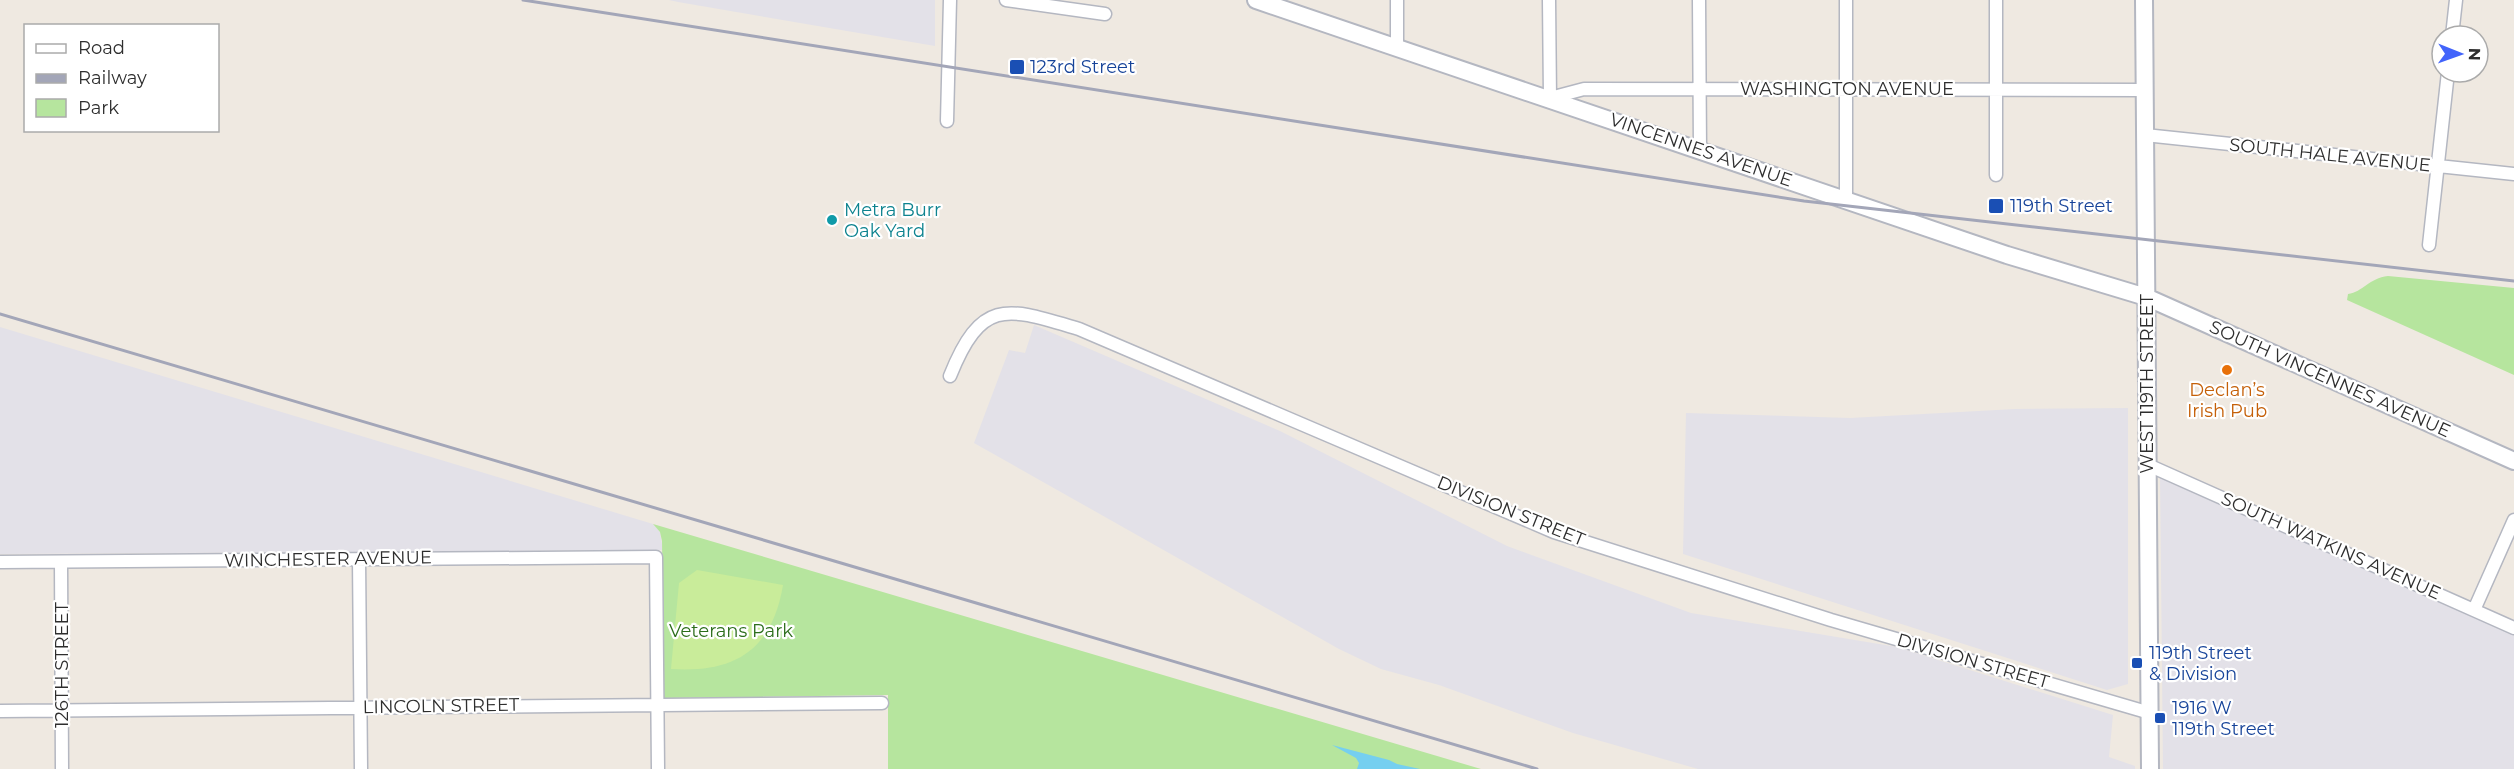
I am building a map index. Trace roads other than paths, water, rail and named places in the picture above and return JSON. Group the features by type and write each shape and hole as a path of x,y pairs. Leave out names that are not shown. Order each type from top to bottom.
{"main road":[{"name":"VINCENNES AVENUE","path":"1256,0 2007,255 2146,297"},
{"name":"WEST 119TH STREET","path":"2144,0 2150,769"},
{"name":"SOUTH VINCENNES AVENUE","path":"2146,297 2514,461"}],"street":[{"path":"947,121 950,0"},
{"path":"1006,0 1105,14"},
{"path":"1397,0 1397,46"},
{"path":"1549,0 1550,98"},
{"path":"1699,0 1700,149"},
{"path":"1846,0 1846,200"},
{"path":"1996,0 1996,175"},
{"path":"2453,24 2456,0"},
{"path":"2429,245 2447,84"},
{"name":"WASHINGTON AVENUE","path":"1550,98 1584,89 2145,90"},
{"name":"SOUTH HALE AVENUE","path":"2145,135 2514,174"},
{"name":"DIVISION STREET","path":"950,376 958,356 980,324 1000,312 1029,314 1079,329 1554,532 1831,620 2150,713"},
{"name":"SOUTH WATKINS AVENUE","path":"2148,465 2514,628"},
{"path":"2475,610 2514,520"},
{"name":"WINCHESTER AVENUE","path":"0,562 656,556 658,704"},
{"path":"359,559 361,769"},
{"name":"126TH STREET","path":"61,562 62,769"},
{"name":"LINCOLN STREET","path":"0,711 882,703"},
{"path":"658,704 658,769"}],"water":[{"path":"1332,745 1420,769 1357,769 1359,763 1356,758"}],"railway":[{"path":"523,0 1804,201 2514,281"},
{"path":"0,314 1537,769"}],"place":[{"name":"123rd Street","path":"1017,67"},
{"name":"119th Street","path":"1996,206"},
{"name":"Metra Burr Oak Yard","path":"832,220"},
{"name":"Declan’s Irish Pub","path":"2227,370"},
{"name":"119th Street & Division","path":"2137,663"},
{"name":"1916 W 119th Street","path":"2160,718"}],"park label":[{"name":"Veterans Park","path":"731,631"}]}
